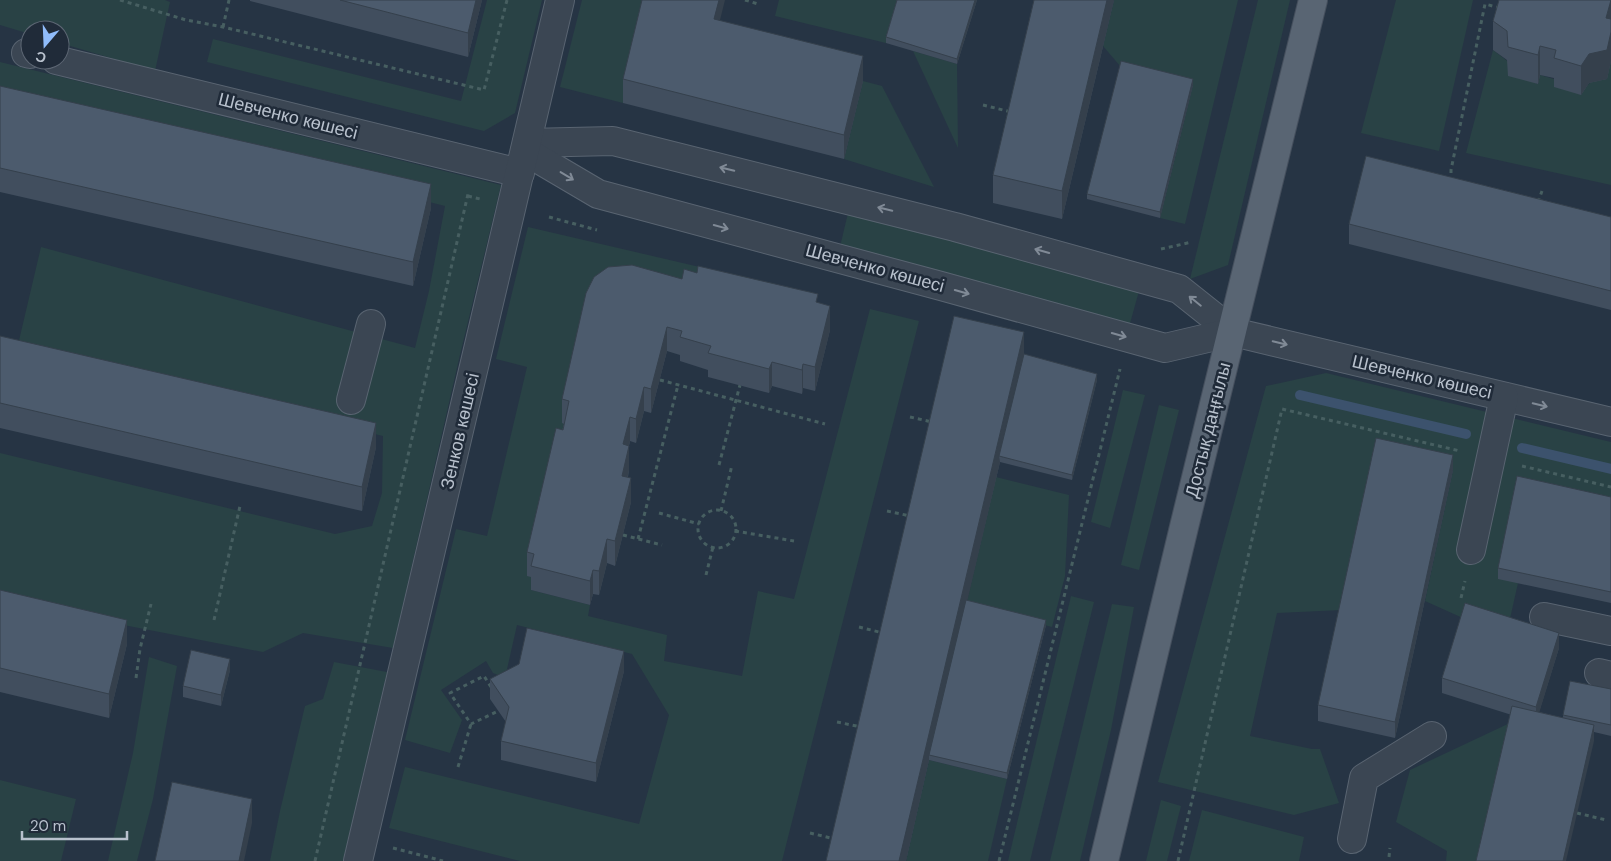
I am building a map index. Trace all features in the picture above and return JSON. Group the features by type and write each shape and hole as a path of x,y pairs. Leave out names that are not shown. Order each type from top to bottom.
{"main road":[{"name":"Достық даңғылы","path":"1104,861 1313,0"}],"street":[{"name":"Зенков көшесі","path":"361,850 560,0"},
{"name":"Шевченко көшесі","path":"70,63 476,163 613,141 964,229 1180,289 1233,332 1611,422"},
{"name":"Шевченко көшесі","path":"524,156 598,194 1165,348 1233,332"},
{"path":"351,400 371,324"},
{"path":"1469,561 1504,397"},
{"path":"1544,617 1611,631"},
{"path":"1352,838 1364,778 1432,736"}],"path":[{"path":"120,0 186,20 223,27 484,90 506,0"},
{"path":"223,27 229,0"},
{"path":"745,0 758,4"},
{"path":"1452,188 1450,170 1485,4 1504,9"},
{"path":"983,105 1014,113"},
{"path":"315,861 476,163"},
{"path":"1536,208 1542,191"},
{"path":"999,861 1121,366"},
{"path":"660,380 825,424"},
{"path":"638,539 678,385"},
{"path":"719,464 740,386"},
{"path":"1178,861 1282,409 1611,487"},
{"path":"910,417 936,423"},
{"path":"721,511 732,465"},
{"path":"214,620 240,506"},
{"path":"711,511 721,511 733,519 736,531 734,537 725,546 713,547 702,541 698,530 699,524 706,514 711,511"},
{"path":"887,511 914,517"},
{"path":"659,513 699,524"},
{"path":"736,531 794,541"},
{"path":"623,535 662,544"},
{"path":"706,575 713,547"},
{"path":"1461,598 1469,561"},
{"path":"136,678 150,604"},
{"path":"859,627 886,634"},
{"path":"471,724 450,693 484,676 492,689"},
{"path":"458,767 471,724 498,711"},
{"path":"837,722 864,728"},
{"path":"1578,813 1606,820"},
{"path":"810,833 838,840"},
{"path":"1388,857 1390,848"},
{"path":"361,850 443,861"}],"green space":[{"path":"0,0 165,0 170,2 155,71 70,46 70,20 20,20 20,31 0,25"},
{"path":"487,0 542,0 515,113 484,131 207,62 213,39 461,101"},
{"path":"582,0 649,0 623,103 560,87"},
{"path":"779,0 898,0 886,43 775,16"},
{"path":"1114,0 1238,0 1185,224 1160,218 1193,85 1121,67 1103,46"},
{"path":"1258,0 1290,0 1228,265 1190,279"},
{"path":"1396,0 1473,0 1439,151 1361,133"},
{"path":"1493,50 1537,84 1540,75 1585,88 1611,61 1611,185 1466,153"},
{"path":"913,51 957,64 958,148"},
{"path":"0,62 20,67 20,70 33,70 501,185 393,648 303,633 263,652 0,601 0,453 335,534 372,526 382,493 383,436 17,349 41,247 415,348 429,291 445,206 0,95"},
{"path":"863,81 882,86 934,187 844,159"},
{"path":"848,213 1139,291 1129,327 839,251"},
{"path":"528,227 777,285 699,291 569,425 531,590 590,605 588,616 667,635 664,661 742,676 758,591 794,599 870,309 919,321 782,861 520,861 389,828 405,767 639,824 669,715 632,654 517,625 505,678 493,673 486,661 441,690 462,720 450,753 405,740 456,529 487,536 527,367 496,359"},
{"path":"1326,373 1611,442 1611,508 1518,583 1507,632 1465,619 1425,601 1453,470 1342,610 1277,613 1250,736 1320,749 1339,803 1294,815 1158,782 1266,386"},
{"path":"1123,390 1145,395 1110,528 1091,522"},
{"path":"1159,405 1179,410 1139,570 1121,565"},
{"path":"996,477 1069,495 1065,576 1052,627 966,605"},
{"path":"1071,596 1094,602 1030,861 1008,861"},
{"path":"1112,604 1134,607 1111,730 1080,861 1050,861"},
{"path":"149,657 177,666 153,799 137,861 108,861 133,753"},
{"path":"334,662 387,672 343,861 270,861 305,706 323,699"},
{"path":"1512,722 1480,861 1446,861 1447,851 1396,822 1410,770"},
{"path":"929,760 1007,779 988,861 906,861"},
{"path":"0,780 76,799 61,861 0,861"},
{"path":"1161,800 1181,806 1167,861 1146,861"},
{"path":"1202,810 1304,837 1299,861 1189,861"}],"building":[{"path":"340,0 476,0 468,33"},
{"path":"642,0 719,0 714,19 863,56 844,135 623,79"},
{"path":"897,0 975,0 957,59 886,37"},
{"path":"1034,0 1107,0 1062,191 993,175"},
{"path":"1499,0 1611,0 1606,18 1611,19 1611,32 1607,50 1589,54 1581,66 1554,58 1556,50 1540,46 1538,55 1508,47 1507,31 1493,21"},
{"path":"1121,61 1193,79 1160,212 1087,194"},
{"path":"0,86 431,184 413,262 0,168"},
{"path":"1366,156 1611,217 1611,291 1349,224"},
{"path":"632,265 682,279 684,269 697,273 698,266 818,294 816,302 830,306 815,367 803,364 802,370 772,362 769,369 708,353 711,346 680,337 682,331 667,327 651,389 644,387 636,419 630,417 623,444 629,446 622,476 631,478 615,541 607,539 599,571 593,570 590,581 531,566 534,554 527,552 556,428 563,430 569,401 562,399 586,293 594,277 608,267"},
{"path":"954,316 1024,332 899,861 826,861"},
{"path":"0,336 376,423 362,487 0,403"},
{"path":"1024,354 1097,374 1072,475 999,456"},
{"path":"1376,438 1453,455 1395,722 1318,705"},
{"path":"1517,476 1611,497 1611,592 1498,568"},
{"path":"0,590 127,620 109,694 0,668"},
{"path":"966,600 1046,620 1007,773 929,755"},
{"path":"1465,603 1559,633 1536,707 1442,678"},
{"path":"527,628 624,651 596,763 501,741 509,707 490,679 519,664"},
{"path":"191,650 230,659 221,695 183,686"},
{"path":"1570,681 1611,689 1611,725 1563,715"},
{"path":"1512,706 1594,725 1563,861 1476,861"},
{"path":"172,782 252,799 239,861 155,861"}],"waterway":[{"path":"1300,395 1466,434"},
{"path":"1522,448 1611,469"}]}
